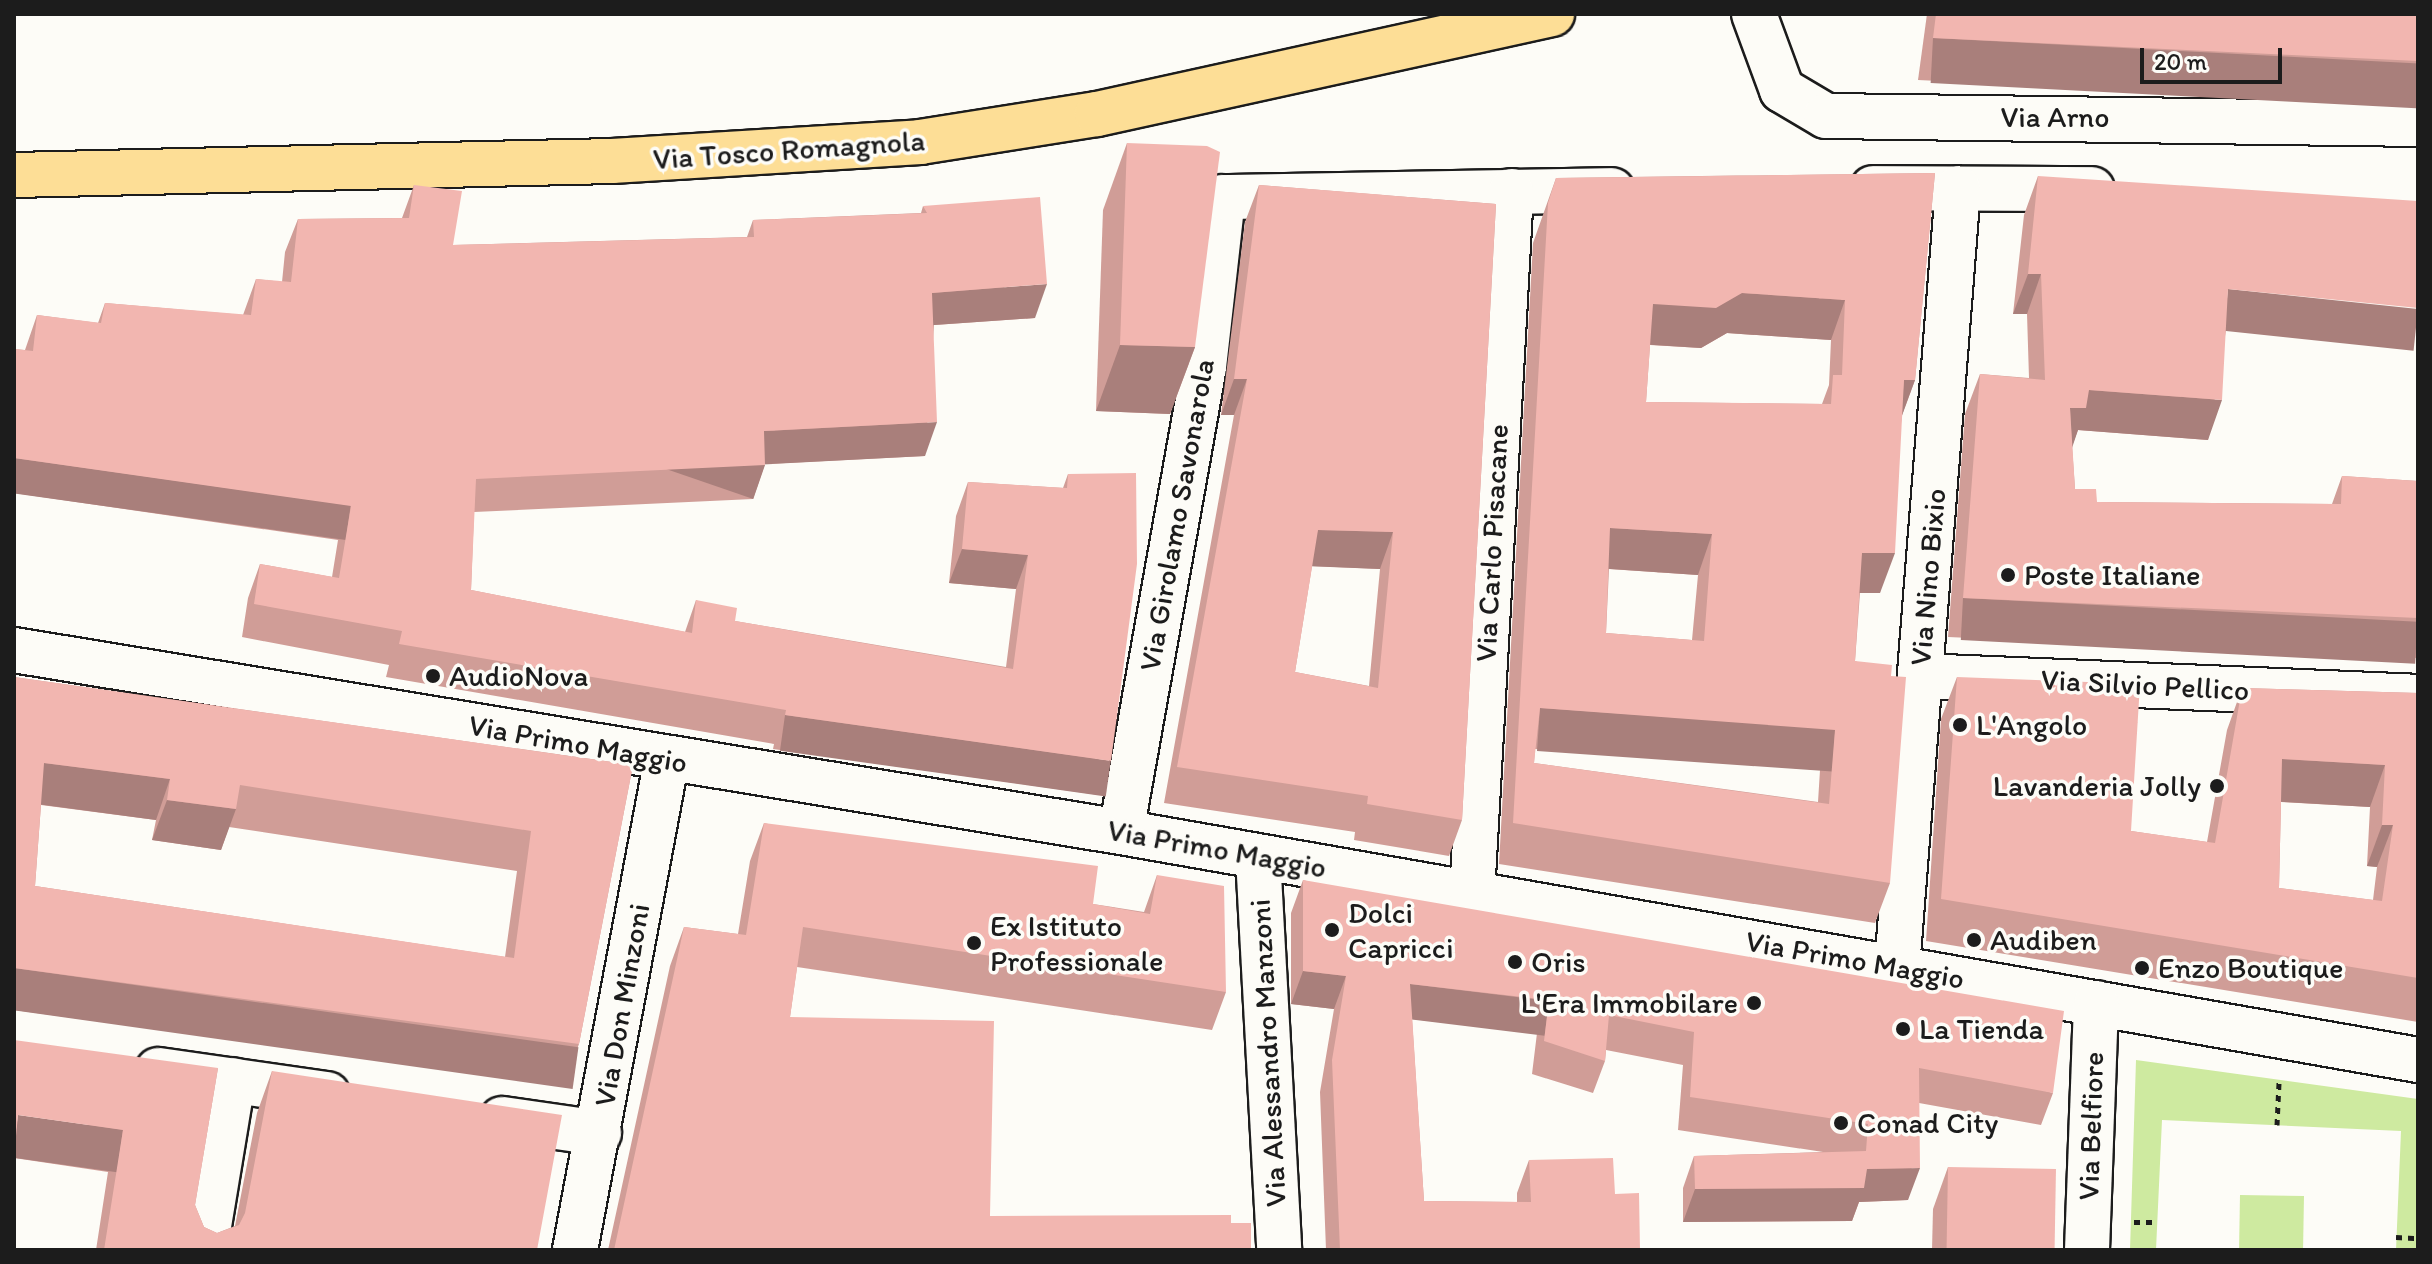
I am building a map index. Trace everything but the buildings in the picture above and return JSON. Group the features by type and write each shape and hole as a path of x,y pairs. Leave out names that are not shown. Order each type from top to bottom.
{"main road":[{"name":"Via Tosco Romagnola","path":"14,175 612,161 920,142 1097,114 1552,14"}],"street":[{"name":"Via Arno","path":"1754,14 1782,90 1826,116 2418,124"},
{"name":"Via Nino Bixio","path":"1897,967 1958,188"},
{"path":"1830,189 2132,190"},
{"path":"1511,191 1655,190"},
{"name":"Via Girolamo Savonarola","path":"1121,832 1204,367 1223,197 1511,191"},
{"name":"Via Carlo Pisacane","path":"1472,895 1511,191"},
{"name":"Via Primo Maggio","path":"14,650 1121,832 2418,1060"},
{"name":"Via Silvio Pellico","path":"1920,676 2418,697"},
{"name":"Via Don Minzoni","path":"575,1250 667,758"},
{"name":"Via Alessandro Manzoni","path":"1258,857 1279,1250"},
{"name":"Via Belfiore","path":"2087,1250 2096,1003"},
{"path":"108,1063 375,1101"},
{"path":"205,1250 233,1080"},
{"path":"454,1112 599,1133"}],"path":[{"path":"2396,1237 2418,1238"}],"green space":[{"path":"2136,1060 2418,1099 2417,1250 2396,1250 2401,1131 2162,1120 2156,1250 2130,1250"},
{"path":"2240,1195 2304,1196 2303,1250 2239,1250"}],"place":[{"name":"Poste Italiane","path":"2008,575"},
{"name":"AudioNova","path":"433,676"},
{"name":"L'Angolo","path":"1960,725"},
{"name":"Lavanderia Jolly","path":"2217,786"},
{"name":"Dolci Capricci","path":"1332,930"},
{"name":"Audiben","path":"1974,940"},
{"name":"Ex Istituto Professionale","path":"974,943"},
{"name":"Oris","path":"1515,962"},
{"name":"Enzo Boutique","path":"2142,968"},
{"name":"L'Era Immobilare","path":"1754,1003"},
{"name":"La Tienda","path":"1903,1029"},
{"name":"Conad City","path":"1841,1123"}]}
